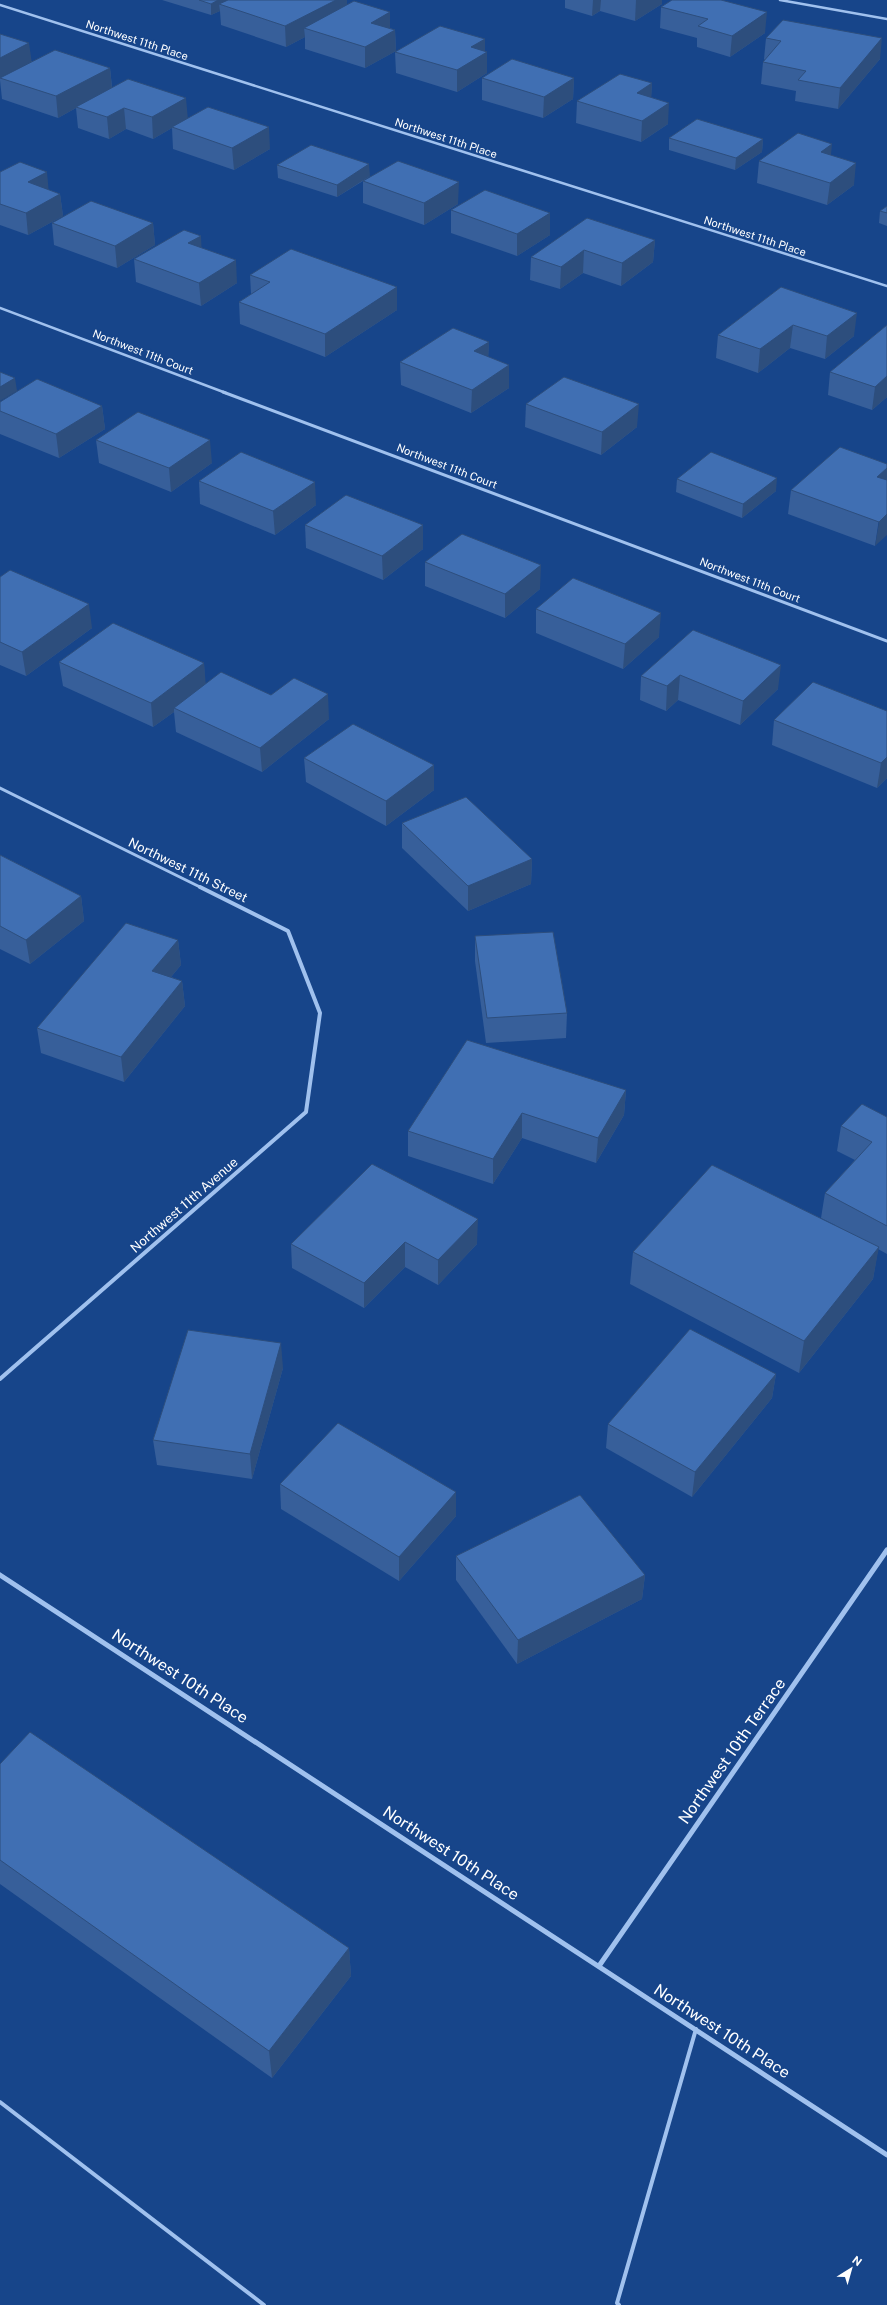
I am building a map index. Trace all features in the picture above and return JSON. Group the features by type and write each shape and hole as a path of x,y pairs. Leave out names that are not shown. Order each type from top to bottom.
{"street":[{"path":"780,0 887,19"},
{"name":"Northwest 11th Place","path":"0,5 887,286"},
{"name":"Northwest 11th Court","path":"0,308 887,641"},
{"name":"Northwest 11th Street","path":"0,788 288,931 320,1013"},
{"name":"Northwest 11th Avenue","path":"0,1379 306,1112 320,1013"},
{"name":"Northwest 10th Terrace","path":"599,1966 887,1550"},
{"name":"Northwest 10th Place","path":"0,1575 887,2155"}],"lane":[{"path":"620,2305 617,2303 696,2029"},
{"path":"0,2102 264,2305"}],"building":[{"path":"199,0 218,0 211,4"},
{"path":"228,0 336,0 285,26 219,4"},
{"path":"672,0 721,0 767,12 732,36 698,26 708,19 661,7"},
{"path":"354,1 390,12 371,23 395,30 365,47 304,28"},
{"path":"783,20 882,38 840,88 798,80 806,71 763,62 781,41 766,38"},
{"path":"440,26 485,39 471,47 487,52 457,70 395,52"},
{"path":"0,34 29,43 0,58"},
{"path":"55,50 110,68 56,96 0,78"},
{"path":"512,59 574,78 544,97 482,78"},
{"path":"620,74 652,83 637,93 669,103 642,121 577,101"},
{"path":"128,79 186,98 152,117 124,108 107,117 76,107"},
{"path":"208,107 269,127 232,148 172,127"},
{"path":"697,119 763,139 736,158 669,138"},
{"path":"798,133 832,144 821,152 856,163 830,183 759,161"},
{"path":"311,145 369,164 337,185 277,165"},
{"path":"398,161 459,182 424,203 363,181"},
{"path":"20,162 47,172 28,182 60,194 26,213 0,204 0,172"},
{"path":"485,190 550,213 517,234 451,210"},
{"path":"91,201 153,223 115,246 52,223"},
{"path":"887,206 887,213 880,211"},
{"path":"587,218 655,240 622,263 584,250 561,267 531,257"},
{"path":"184,230 201,236 188,243 236,260 199,283 134,259"},
{"path":"291,249 397,287 325,334 239,302 270,282 250,275"},
{"path":"781,287 857,313 827,336 793,325 760,349 718,335"},
{"path":"887,325 887,376 875,387 830,372"},
{"path":"453,328 489,342 474,351 509,365 472,390 400,362"},
{"path":"0,372 15,378 0,387"},
{"path":"564,377 639,404 602,432 526,404"},
{"path":"37,379 102,406 56,434 0,411 0,402"},
{"path":"138,412 210,440 169,468 96,440"},
{"path":"840,447 887,464 887,468 877,477 887,480 887,514 879,522 791,490"},
{"path":"241,452 315,482 273,511 199,481"},
{"path":"711,452 777,478 743,504 677,479"},
{"path":"346,495 423,525 382,556 305,525"},
{"path":"462,534 541,565 505,594 425,562"},
{"path":"10,570 89,604 22,652 0,642 0,577"},
{"path":"573,578 661,613 625,644 536,609"},
{"path":"113,623 204,663 151,703 59,662"},
{"path":"693,630 781,665 743,701 680,675 667,686 641,676"},
{"path":"221,672 271,695 294,678 328,694 260,748 174,708"},
{"path":"813,682 887,711 887,757 881,763 774,720"},
{"path":"353,724 434,765 386,801 304,758"},
{"path":"466,797 532,859 468,886 402,823"},
{"path":"0,855 81,896 26,940 0,926"},
{"path":"126,923 178,940 152,971 182,981 121,1057 37,1028"},
{"path":"553,932 567,1013 487,1018 475,936"},
{"path":"467,1040 626,1090 598,1138 522,1113 493,1159 408,1131"},
{"path":"862,1104 887,1117 887,1226 825,1193 872,1142 841,1126"},
{"path":"372,1164 478,1219 438,1260 405,1242 364,1283 291,1244"},
{"path":"712,1165 879,1247 804,1341 633,1252"},
{"path":"690,1329 776,1374 695,1472 608,1424"},
{"path":"188,1330 281,1343 250,1454 153,1440"},
{"path":"338,1423 456,1492 399,1557 280,1484"},
{"path":"580,1495 645,1575 518,1640 456,1556"},
{"path":"30,1732 349,1948 269,2051 0,1860 0,1764"}]}
